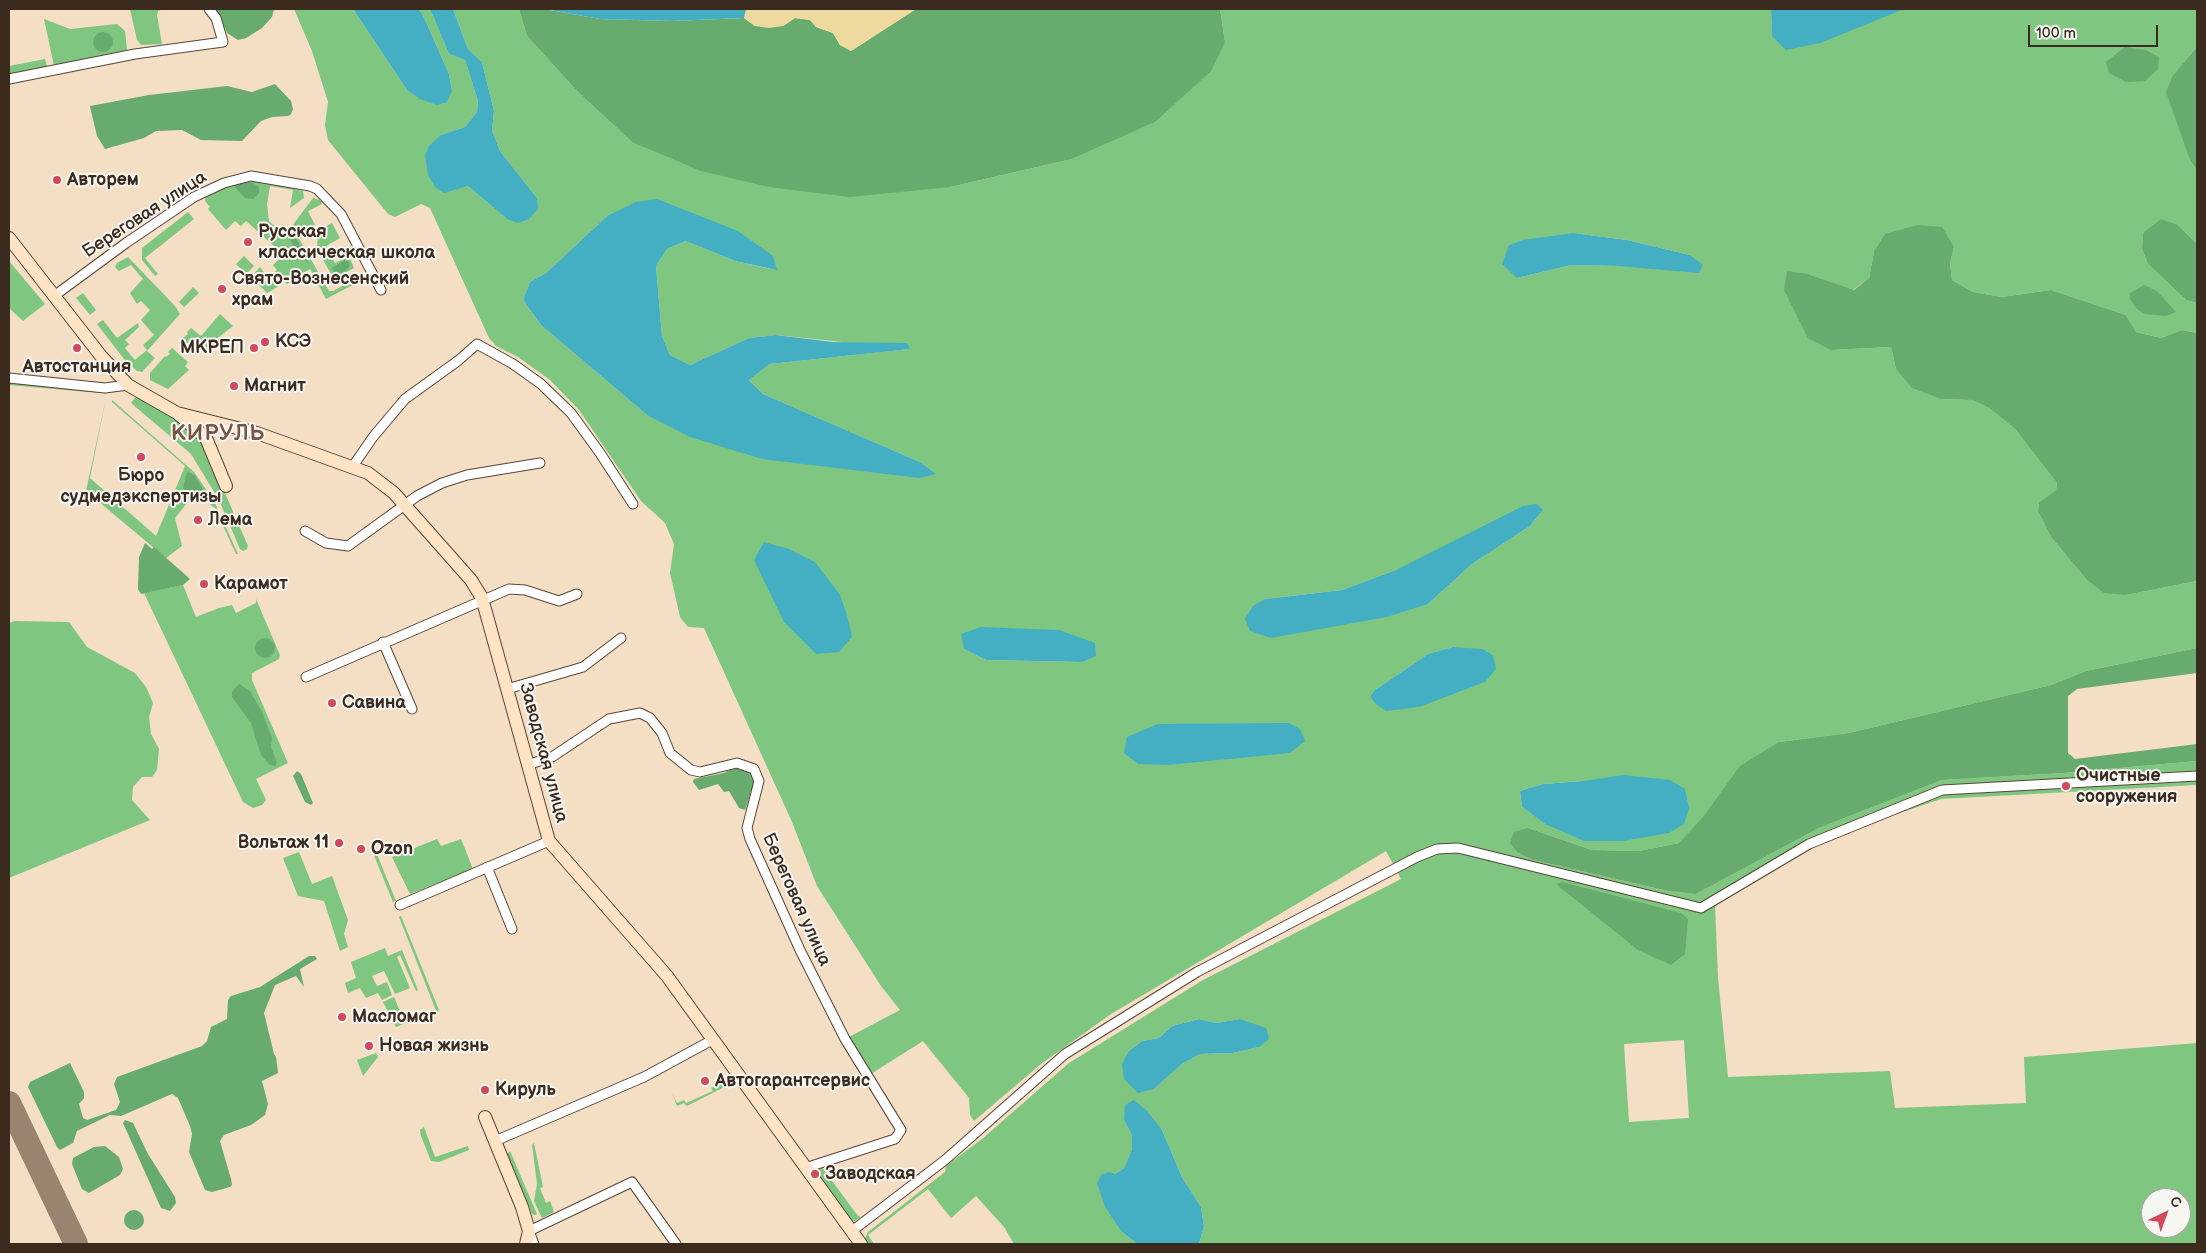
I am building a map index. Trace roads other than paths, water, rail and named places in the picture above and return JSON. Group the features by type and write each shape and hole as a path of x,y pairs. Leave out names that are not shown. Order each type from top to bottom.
{"street":[{"path":"9,79 135,54 222,42 216,18 209,9"},
{"name":"Береговая улица","path":"54,296 126,243 194,197 224,182 251,176 310,186 317,189 341,214 381,290"},
{"path":"9,238 81,331 128,385 177,413 206,438 226,486"},
{"path":"353,466 373,437 405,399 459,360 476,344 513,364 541,384 571,413 633,504"},
{"path":"9,378 105,388 128,385"},
{"name":"Заводская улица","path":"177,413 257,433 353,466 381,481 471,580 482,598 549,840 667,976 857,1240"},
{"path":"305,531 326,543 348,546 417,496 442,483 467,475 540,464"},
{"path":"306,677 482,598 508,589 517,588 559,601 576,594"},
{"path":"507,689 583,668 621,638"},
{"path":"383,642 412,709"},
{"name":"Береговая улица","path":"527,765 552,757 609,719 640,713 650,718 662,733 670,753 691,770 700,772 737,763 754,769 759,780 747,828 750,840 800,950 844,1039 901,1130 895,1139 805,1168"},
{"path":"857,1240 1065,1054 1196,972 1417,857 1437,850 1458,848 1701,908 1809,844 1942,790 2197,776"},
{"path":"400,905 549,840"},
{"path":"487,867 512,928"},
{"path":"495,1141 644,1077 714,1039"},
{"path":"485,1117 522,1208 534,1244"},
{"path":"529,1231 632,1182 676,1244"},
{"path":"526,1244 529,1231"}],"water":[{"path":"353,9 418,9 422,13 449,74 452,90 447,102 437,105 420,99 407,90"},
{"path":"430,9 453,9 468,49 482,62 494,111 492,130 500,151 537,198 538,209 529,219 518,223 507,219 468,186 444,193 435,187 428,175 425,155 429,146 441,135 465,127 477,112 478,101 465,60 449,54"},
{"path":"544,9 746,9 744,18 671,21 600,19"},
{"path":"1771,9 1904,9 1820,43 1786,50 1772,36"},
{"path":"657,199 738,231 773,256 777,270 735,261 686,241 667,249 656,266 662,336 670,355 690,365 749,338 776,335 833,342 907,343 910,349 770,364 749,380 763,394 920,462 936,474 919,478 762,459 690,437 647,415 541,325 523,300 530,282 546,273 607,216 636,202"},
{"path":"1574,233 1627,240 1690,255 1703,265 1699,273 1618,266 1571,265 1517,278 1502,264 1509,245 1523,240"},
{"path":"1537,504 1543,510 1530,526 1472,564 1428,604 1387,617 1271,638 1250,631 1245,619 1253,606 1265,599 1342,590 1396,570 1523,506"},
{"path":"764,542 789,549 815,562 840,595 852,637 839,652 816,654 784,622 754,560"},
{"path":"981,627 1059,630 1095,643 1096,656 1082,662 986,660 964,649 961,634"},
{"path":"1453,647 1482,649 1493,655 1496,669 1485,682 1419,707 1386,711 1370,697 1375,690 1428,654"},
{"path":"1289,723 1300,729 1305,741 1290,753 1168,765 1138,764 1124,753 1127,737 1158,724"},
{"path":"1624,775 1670,780 1685,789 1689,808 1684,824 1669,833 1623,841 1584,841 1545,824 1522,807 1520,791 1543,784"},
{"path":"1199,1019 1216,1023 1240,1019 1266,1028 1269,1039 1259,1047 1233,1053 1200,1054 1182,1064 1154,1089 1138,1093 1124,1079 1122,1064 1129,1051 1142,1041 1159,1038 1172,1026"},
{"path":"1134,1100 1147,1111 1162,1130 1182,1177 1201,1207 1204,1226 1199,1244 1137,1244 1122,1232 1105,1207 1097,1183 1102,1174 1109,1172 1115,1174 1124,1168 1132,1149 1132,1135 1124,1120 1125,1105"}],"place":[{"name":"Авторем","path":"57,180"},
{"name":"Русская классическая школа","path":"248,242"},
{"name":"Свято-Вознесенский храм","path":"222,289"},
{"name":"КСЭ","path":"265,342"},
{"name":"Автостанция","path":"77,348"},
{"name":"МКРЕП","path":"254,348"},
{"name":"Магнит","path":"234,386"},
{"name":"Бюро судмедэкспертизы","path":"141,457"},
{"name":"Лема","path":"198,520"},
{"name":"Карамот","path":"204,584"},
{"name":"Савина","path":"332,703"},
{"name":"Очистные сооружения","path":"2066,786"},
{"name":"Вольтаж 11","path":"339,843"},
{"name":"Ozon","path":"361,849"},
{"name":"Масломаг","path":"342,1017"},
{"name":"Новая жизнь","path":"369,1046"},
{"name":"Автогарантсервис","path":"705,1081"},
{"name":"Кируль","path":"485,1090"},
{"name":"Заводская","path":"815,1174"}],"district":[{"name":"КИРУЛЬ","path":"218,434"}]}
